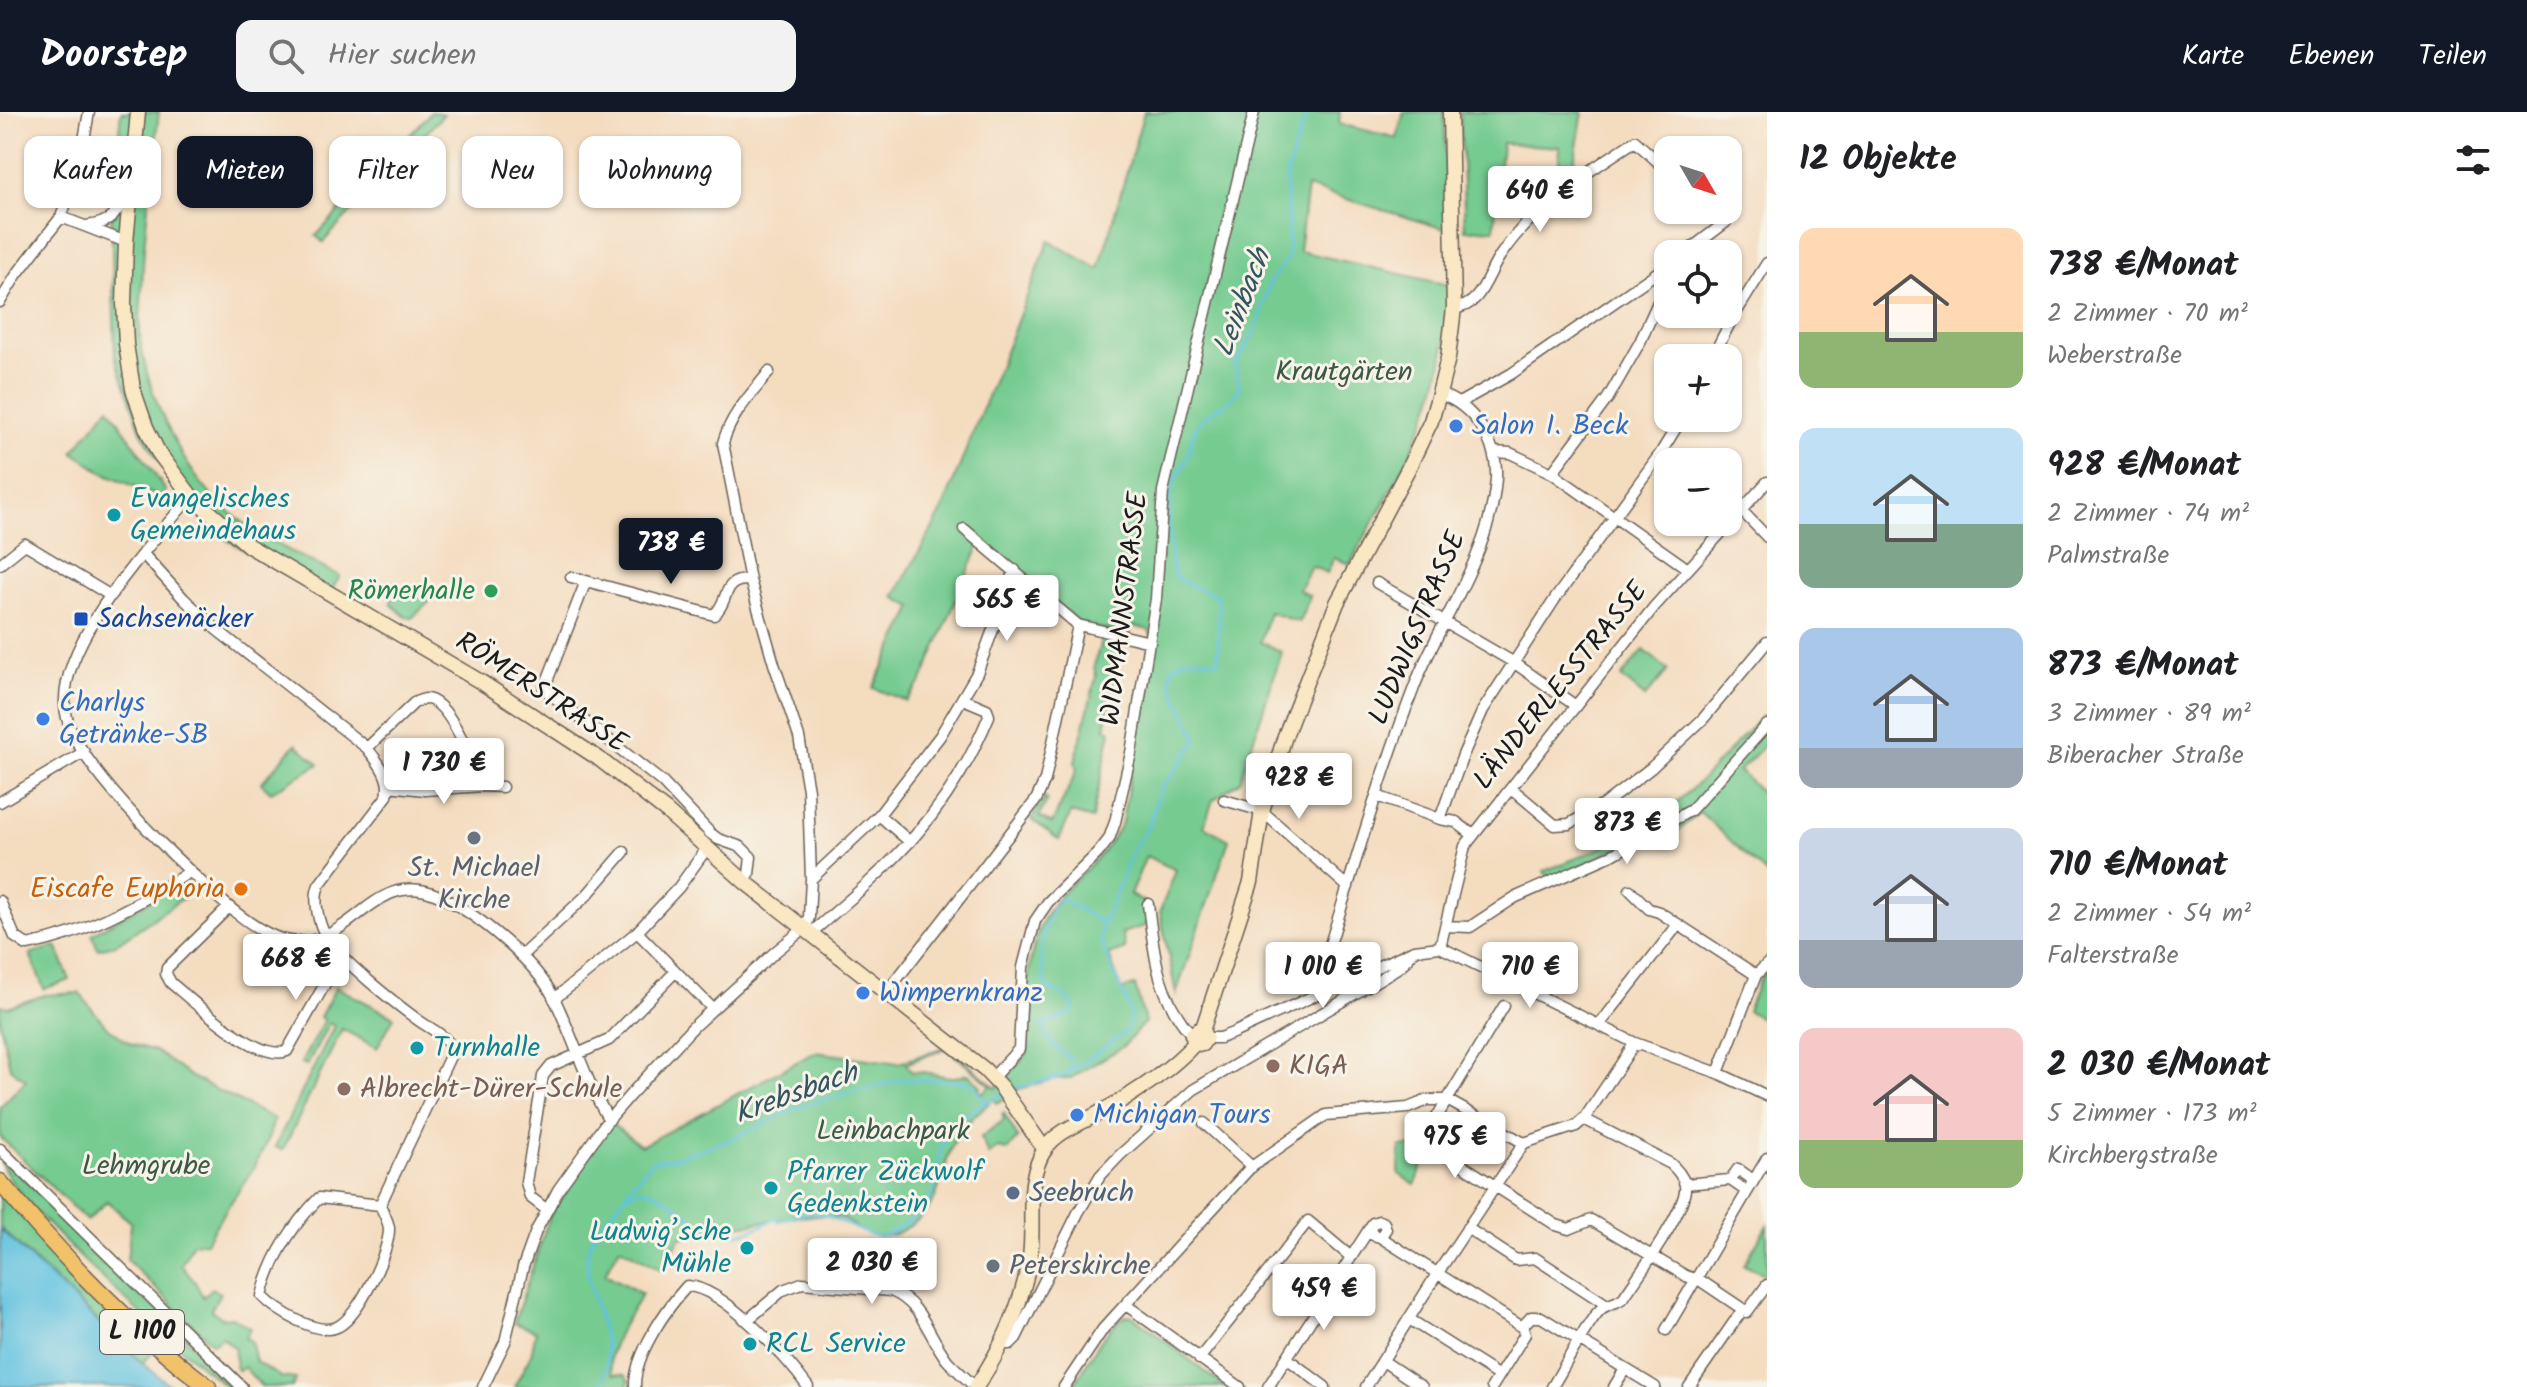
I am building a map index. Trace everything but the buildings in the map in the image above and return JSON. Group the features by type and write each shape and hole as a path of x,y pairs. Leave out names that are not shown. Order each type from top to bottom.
{"main road":[{"name":"RÖMERSTRASSE","path":"136,136 138,112"},
{"path":"976,1387 1003,1344 1026,1280 1035,1173 1045,1150 1057,1136 1110,1107 1166,1070 1199,1037 1251,882 1262,811 1285,736 1337,603 1431,421 1448,358 1454,308 1450,112"},
{"name":"RÖMERSTRASSE","path":"129,208 125,332 133,389 158,452 191,496 249,546 420,645 598,758 667,812 745,882 887,992 1000,1087 1045,1150"},
{"name":"L 1100","path":"0,1182 79,1274 208,1387"}],"street":[{"path":"0,302 17,274 61,217 79,168 89,112"},
{"name":"WIDMANNSTRASSE","path":"1000,1087 1019,1049 1023,967 1035,921 1048,902 1098,853 1109,839 1115,822 1131,753 1150,642 1161,553 1163,491 1254,112"},
{"path":"1454,308 1475,300 1500,256 1538,211 1599,165 1635,141 1654,158"},
{"path":"81,227 101,224 114,216 117,208"},
{"path":"61,217 126,242"},
{"path":"1702,240 1723,224"},
{"path":"1719,344 1767,263"},
{"path":"1459,403 1511,374 1654,275"},
{"path":"1552,473 1608,398 1654,311"},
{"path":"769,372 739,408 723,443 750,580 799,737 808,790 809,930"},
{"path":"1439,394 1459,403 1485,432 1494,452 1510,453 1552,473 1688,569"},
{"path":"1440,819 1483,710 1673,432"},
{"name":"LUDWIGSTRASSE","path":"1320,992 1319,980 1415,685 1443,621 1475,563 1491,512 1496,475 1494,452"},
{"name":"LÄNDERLESSTRASSE","path":"1742,509 1767,482"},
{"path":"191,496 143,554 84,636 67,689 67,717 84,752 154,836 229,907 267,932 288,941 326,937 337,932 386,894 396,890 419,888 440,896 479,921 521,956 545,983 586,1078 609,1120"},
{"path":"1742,511 1767,537"},
{"path":"964,529 1078,625 1150,642"},
{"name":"LÄNDERLESSTRASSE","path":"1440,947 1465,846 1654,607 1718,536"},
{"path":"0,564 25,544 111,596"},
{"path":"143,554 217,630 367,748 383,770 389,786 387,796 319,885 316,901 326,937 344,958 409,1014 452,1045 452,1052 380,1205 389,1228 372,1283 341,1326 329,1329 307,1324 286,1315 262,1296 271,1265 301,1217 319,1198 380,1205"},
{"path":"811,879 879,815 940,736 977,673 1015,570"},
{"path":"571,577 714,615 720,610 730,586 738,580 750,580"},
{"name":"RÖMERSTRASSE","path":"586,581 544,689 662,782 718,839 741,847 751,857 745,882"},
{"path":"1377,583 1513,662 1576,706"},
{"path":"887,992 1036,800 1045,780 1078,625"},
{"path":"1511,788 1555,825 1569,824 1603,805 1651,768 1703,719 1767,642"},
{"path":"483,1387 505,1342 523,1267 558,1190 609,1120 713,1009 775,952 809,930 880,874 910,842 962,775 989,716 987,709 963,699"},
{"path":"367,748 414,703 430,700 450,718 482,786"},
{"path":"1445,926 1470,927 1514,898 1614,854 1680,817 1691,810 1767,725"},
{"path":"0,802 84,752"},
{"path":"389,786 425,790 502,787"},
{"path":"1377,796 1456,822 1473,835"},
{"path":"1224,800 1262,811 1348,887"},
{"path":"879,815 910,842"},
{"path":"554,999 637,932 679,887 707,848"},
{"path":"521,956 587,895 624,852"},
{"path":"0,901 15,937 27,945 44,942 122,911 191,871"},
{"path":"1630,890 1649,909 1659,912 1756,975"},
{"path":"1148,904 1162,988 1172,1011 1199,1037 1220,1038 1414,950 1440,947 1635,1043 1718,1073 1767,1096"},
{"path":"229,907 167,968 166,974 171,983 232,1032 265,1052 282,1054 287,1051 330,975 344,958"},
{"path":"1600,1024 1677,926"},
{"path":"637,932 713,1009"},
{"path":"303,940 315,966 330,975"},
{"path":"1003,1344 1010,1344 1016,1338 1063,1242 1100,1176 1130,1145 1193,1090 1402,965 1414,950"},
{"path":"1718,1073 1756,975 1767,964"},
{"path":"547,1210 530,1197 526,1182 543,1076 551,1066 609,1040 675,972"},
{"path":"1504,1006 1423,1140 1556,1225 1569,1229 1591,1220 1747,1312 1767,1285"},
{"path":"1366,1387 1524,1143 1576,1126 1584,1119 1635,1043"},
{"path":"1064,1387 1103,1329 1252,1167 1326,1115 1408,1108 1428,1100 1447,1100 1524,1143"},
{"path":"1552,1387 1596,1314 1624,1297 1684,1196 1685,1184 1671,1164 1584,1119"},
{"path":"1204,1123 1252,1167"},
{"path":"0,1149 242,1387"},
{"path":"1666,1330 1767,1158"},
{"path":"1730,1180 1738,1169 1753,1180"},
{"path":"1685,1184 1730,1180 1746,1191"},
{"path":"1199,1359 1308,1221 1351,1257"},
{"path":"1268,1387 1376,1221 1384,1223 1385,1231 1380,1237 1522,1327 1525,1334 1492,1387"},
{"path":"1467,1228 1516,1260 1535,1258 1607,1305"},
{"path":"744,1319 750,1318 783,1290 802,1283 891,1291 901,1295 919,1313 948,1361 976,1387"},
{"path":"635,1387 635,1371 642,1357 669,1306 687,1286 703,1288 744,1319 793,1367 808,1387"},
{"path":"1126,1305 1240,1387"},
{"path":"1689,1387 1743,1309"},
{"path":"1522,1327 1531,1317 1541,1317 1655,1387"},
{"path":"1409,1319 1499,1376"},
{"path":"1288,1359 1325,1387"},
{"path":"1383,1361 1422,1387"},
{"path":"1614,1387 1625,1369"}],"green space":[{"path":"121,112 159,112 156,136 118,136"},
{"path":"431,112 444,114 423,136 409,136"},
{"path":"1144,112 1340,112 1339,124 1397,138 1404,112 1444,112 1448,230 1307,187 1299,251 1449,285 1443,354 1434,394 1417,438 1350,564 1334,558 1327,573 1311,566 1299,590 1310,596 1299,622 1269,612 1260,642 1282,652 1240,781 1213,800 1204,826 1229,840 1176,994 1160,911 1176,870 1146,856 1130,895 1146,903 1148,925 1122,933 1125,949 1109,955 1122,990 1135,985 1145,1022 1124,1046 1071,1078 1054,1079 1019,1089 997,1103 994,1099 982,1109 957,1137 932,1203 918,1220 896,1234 881,1237 866,1233 837,1217 801,1217 738,1226 680,1238 662,1270 620,1247 605,1274 642,1294 619,1333 611,1355 613,1374 625,1375 629,1381 627,1387 610,1384 608,1387 514,1387 531,1355 536,1331 514,1323 550,1215 609,1122 641,1146 815,1052 899,1063 947,1046 996,1088 1027,1054 1029,972 1038,932 1058,898 1100,855 1122,822 1154,642 1149,630 1132,626 1130,636 1079,623 982,539 922,681 906,701 873,688 913,607 894,597 941,513 1049,241 1099,269","holes":["946,1048 991,1085 982,1093 978,1088 981,1086 968,1074 947,1077 912,1072 906,1064"]},
{"path":"1460,112 1583,112 1571,181 1557,191 1560,147 1502,143 1494,229 1465,230"},
{"path":"111,208 148,208 140,330 149,378 166,424 189,466 216,500 275,543 340,576 327,598 227,540 178,493 141,431 115,356"},
{"path":"342,208 355,208 323,242 316,236"},
{"path":"109,407 166,491 161,498 102,472 73,452"},
{"path":"424,584 430,586 430,601 412,618 406,617 391,604 391,600"},
{"path":"1102,637 1124,642 1105,728 1111,731 1092,819 1071,813 1059,840 1031,819 1044,798 1047,800 1039,817 1052,824 1077,770 1075,762 1096,677 1094,666"},
{"path":"1644,650 1668,670 1645,697 1621,677"},
{"path":"1767,713 1767,743 1739,771 1767,798 1767,875 1700,812 1679,830 1658,840 1623,845 1550,881 1544,871 1622,838 1665,811"},
{"path":"296,744 319,764 271,792 261,783"},
{"path":"184,881 193,891 115,945 98,949 92,934"},
{"path":"56,946 70,980 44,989 30,954"},
{"path":"1767,972 1767,1021 1747,1011 1760,979"},
{"path":"336,987 394,1017 377,1048 342,1029 283,1150 275,1147 334,1026 329,1023 307,1065 301,1063 324,1020 320,1017"},
{"name":"Lehmgrube","path":"79,993 106,1026 131,1044 155,1051 191,1077 274,1119 263,1151 206,1242 193,1243 181,1265 203,1297 212,1288 220,1293 211,1310 222,1318 232,1317 250,1328 245,1338 251,1341 256,1362 281,1377 296,1379 292,1387 262,1387 244,1367 239,1371 234,1347 222,1337 213,1344 127,1260 131,1223 107,1201 87,1221 0,1137 0,1107 26,1080 10,1068 0,1023 0,1005 7,1007 45,995"},
{"path":"1004,1113 1018,1138 1008,1150 997,1148 988,1155 981,1137 1004,1120"},
{"path":"1415,1146 1427,1152 1415,1185 1399,1174 1400,1147"},
{"path":"0,1156 96,1247 235,1387 227,1387 171,1340 60,1237 8,1176"},
{"path":"0,1193 154,1351 142,1363 0,1228"},
{"path":"1767,1225 1767,1275 1744,1265"},
{"path":"1129,1315 1225,1387 1073,1387 1105,1336"}],"water":[{"path":"0,1229 142,1363 172,1387 0,1387"}],"waterway":[{"name":"Leinbach","path":"1009,1090 1067,1075 1125,1032 1131,1018 1101,942 1101,930 1133,850 1148,828 1160,790 1196,742 1176,696 1171,674 1175,665 1187,659 1218,661 1217,595 1186,584 1174,572 1170,534 1171,494 1199,422 1229,401 1239,388 1235,365 1258,325 1269,284 1287,260 1286,176 1307,112"},
{"name":"Leinbach","path":"1069,1072 1071,1059 1052,1045 1042,1025 1073,1013 1074,1006 1064,995 1046,988 1042,965 1045,930 1060,898 1099,921 1106,917"},
{"name":"Krebsbach","path":"627,1195 628,1189 653,1161 675,1158 736,1137 802,1106 876,1086 903,1080 968,1082 989,1101"},
{"name":"Leinbach","path":"599,1387 606,1371 607,1353 587,1261 596,1232 632,1192 653,1192 701,1225 727,1233 749,1231 777,1218 778,1221 814,1213 870,1234 884,1236 919,1214 928,1203 943,1143 951,1129 968,1113 1002,1094"}],"place":[{"name":"Salon I. Beck","path":"1456,426"},
{"name":"Evangelisches Gemeindehaus","path":"114,515"},
{"name":"Römerhalle","path":"491,591"},
{"name":"Sachsenäcker","path":"81,619"},
{"name":"Charlys Getränke-SB","path":"43,719"},
{"name":"St. Michael Kirche","path":"474,838"},
{"name":"Eiscafe Euphoria","path":"241,889"},
{"name":"Wimpernkranz","path":"863,993"},
{"name":"Turnhalle","path":"417,1048"},
{"name":"KIGA","path":"1273,1066"},
{"name":"Albrecht-Dürer-Schule","path":"344,1089"},
{"name":"Michigan Tours","path":"1077,1115"},
{"name":"Pfarrer Zückwolf Gedenkstein","path":"771,1188"},
{"name":"Seebruch","path":"1013,1193"},
{"name":"Ludwig’sche Mühle","path":"747,1248"},
{"name":"Peterskirche","path":"993,1266"},
{"name":"RCL Service","path":"750,1344"}],"park label":[{"name":"Krautgärten","path":"1344,372"},
{"name":"Leinbachpark","path":"893,1131"}]}
